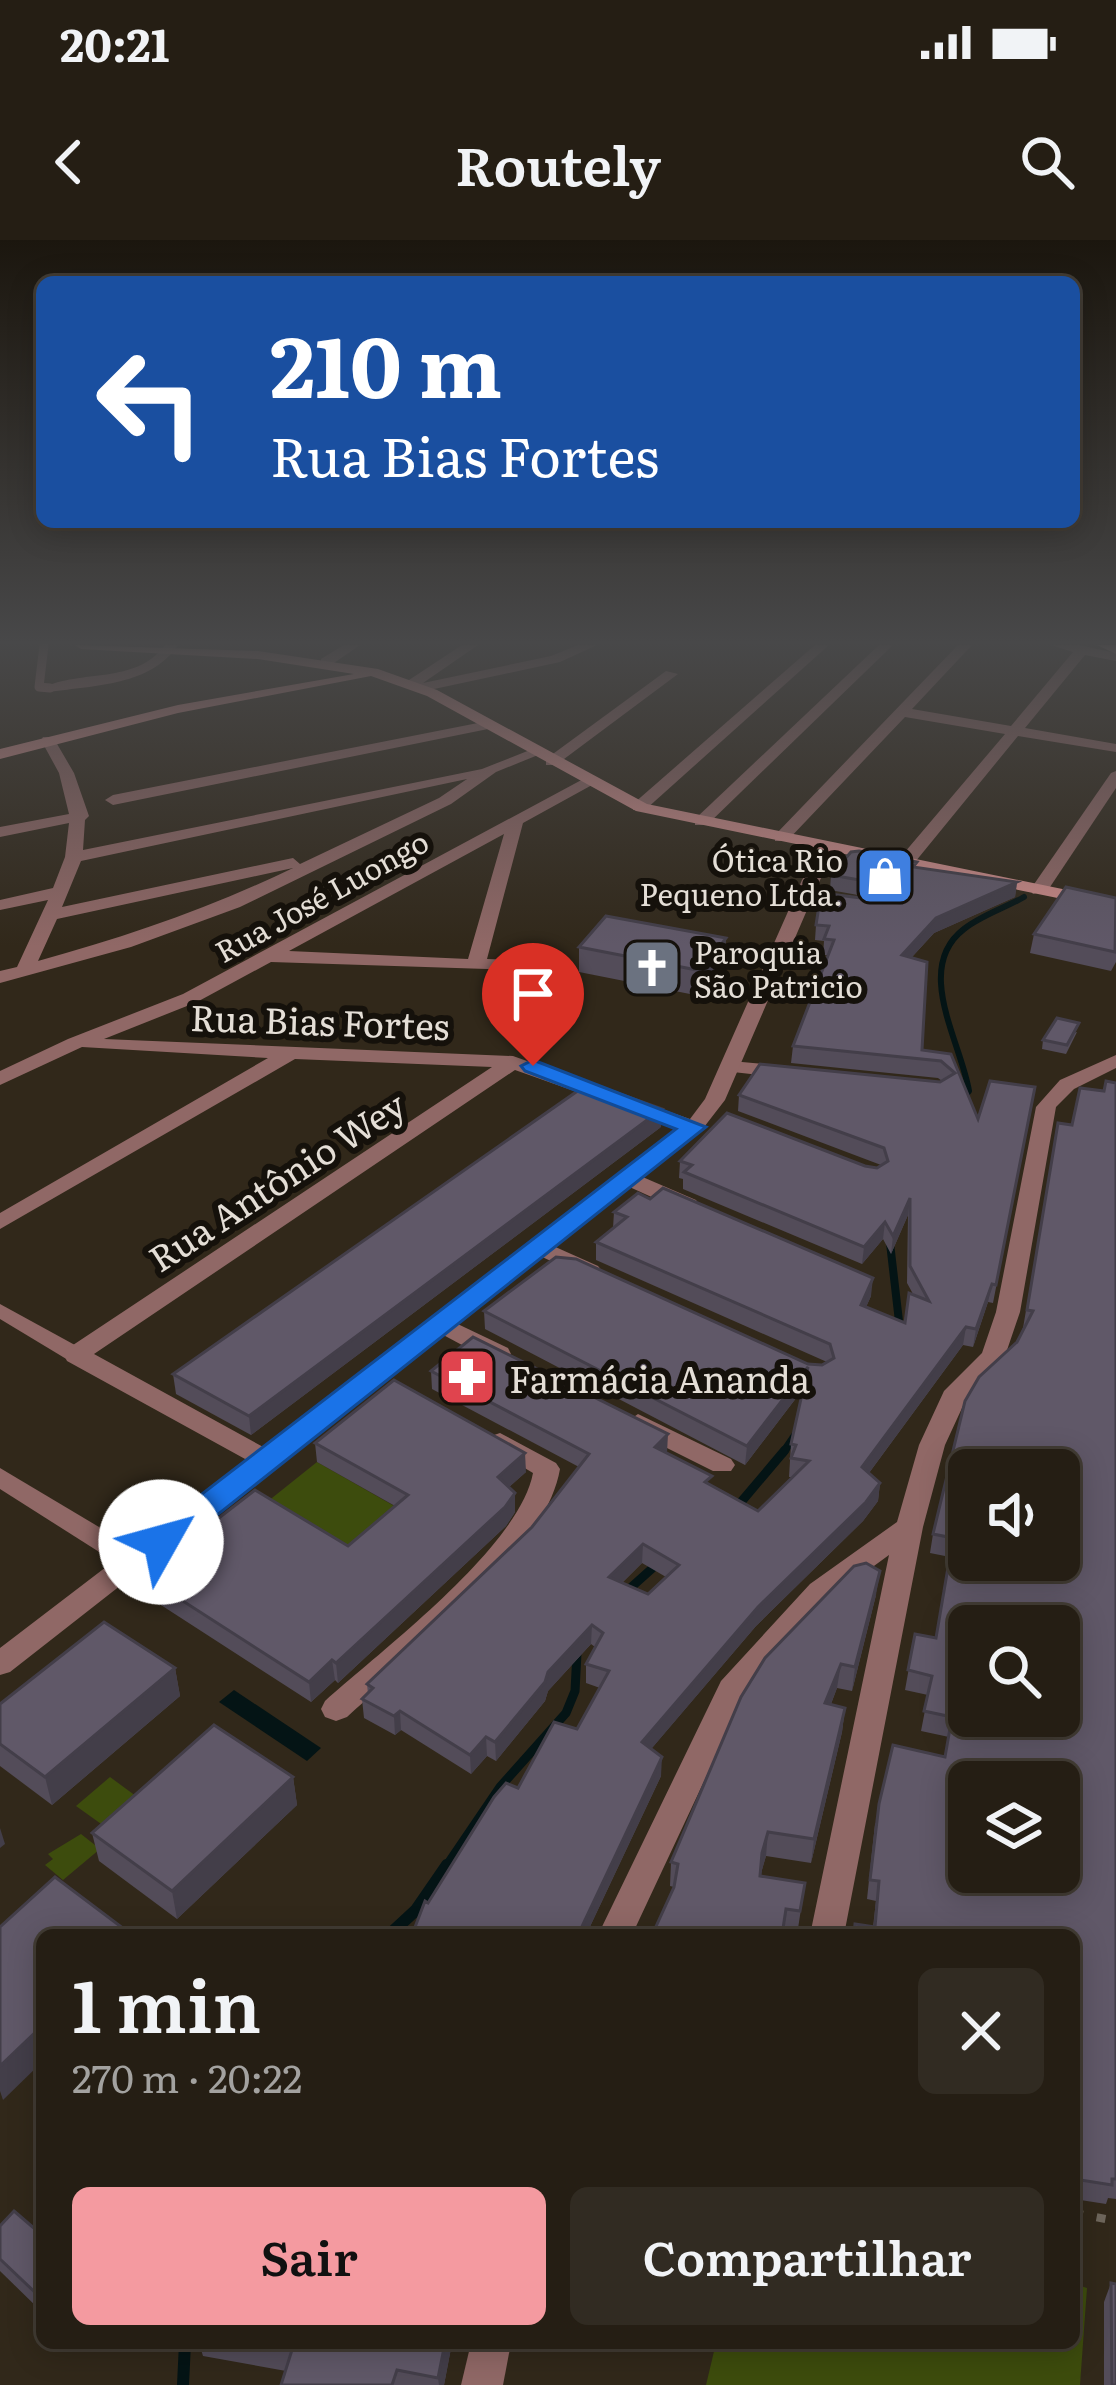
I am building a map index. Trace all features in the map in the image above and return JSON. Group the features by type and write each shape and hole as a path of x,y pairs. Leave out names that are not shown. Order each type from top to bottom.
{"main road":[{"path":"0,754 31,745"},
{"path":"523,745 639,807 1116,905"}],"street":[{"path":"25,969 75,857 81,816 69,778 51,745"},
{"path":"113,800 387,745"},
{"path":"75,857 491,769 543,757 561,745"},
{"path":"639,807 709,745"},
{"path":"701,822 782,745"},
{"path":"781,838 870,745"},
{"path":"905,863 1003,745"},
{"path":"0,977 193,920 445,801 491,769"},
{"path":"1039,890 1116,776"},
{"name":"Rua José Luongo","path":"0,1079 75,1043 190,998 587,782"},
{"path":"0,832 81,816"},
{"path":"476,964 516,820"},
{"path":"0,1664 268,1460 389,1379 442,1325 710,1119 731,1066 815,898 832,848"},
{"path":"49,915 329,855"},
{"path":"0,904 61,892"},
{"path":"264,956 542,967"},
{"name":"Rua Bias Fortes","path":"75,1043 513,1062 710,1119"},
{"path":"0,1222 292,1052"},
{"path":"828,1929 909,1527 932,1445 957,1391 993,1356 1008,1312 1046,1107 1065,1085 1116,1060"},
{"name":"Rua Antônio Wey","path":"76,1355 513,1062"},
{"path":"731,1066 800,1074"},
{"path":"631,1179 714,1216"},
{"path":"542,1248 608,1280"},
{"path":"0,1310 268,1460"},
{"path":"442,1325 522,1365"},
{"path":"622,1415 722,1465"},
{"path":"336,1708 494,1562 542,1503 548,1469 475,1427"},
{"path":"0,1477 136,1562"},
{"path":"618,1929 732,1689 820,1591 909,1527"},
{"path":"482,2385 490,2349"}],"path":[{"path":"1080,2214 1116,2221"}],"green space":[{"path":"317,1462 410,1515 350,1566 257,1510"},
{"path":"110,1777 144,1802 111,1831 76,1806"},
{"path":"81,1834 100,1849 63,1880 45,1865 53,1859 48,1854"},
{"path":"1080,2286 1087,2288 1080,2385 706,2385 715,2349 1080,2349"}],"shaded area":[{"path":"234,1690 321,1748 307,1761 219,1702"}],"building":[{"path":"859,851 917,862 913,867 1017,882 936,918 902,955 927,962 922,1050 951,1054 978,1119 990,1081 1035,1087 996,1285 992,1284 976,1329 966,1327 862,1467 880,1483 866,1502 758,1607 642,1742 662,1757 581,1929 414,1929 425,1901 428,1903 494,1797 506,1783 518,1788 554,1722 577,1729 609,1671 586,1664 603,1633 592,1625 548,1672 545,1682 495,1742 486,1737 470,1755 400,1711 394,1716 362,1699 373,1688 367,1684 532,1527 589,1454 431,1371 473,1337 668,1434 655,1447 712,1476 705,1482 758,1511 809,1461 791,1458 808,1367 747,1446 484,1311 556,1257 576,1259 808,1364 822,1365 834,1358 830,1344 596,1242 627,1217 614,1212 638,1193 650,1199 663,1188 873,1278 861,1305 905,1323 909,1293 929,1301 910,1266 910,1198 893,1236 885,1222 864,1247 684,1172 692,1165 680,1161 727,1113 865,1166 877,1168 888,1161 884,1148 739,1095 760,1064 940,1082 955,1073 941,1061 793,1046 834,940 824,939 829,926 816,925 821,893 902,903 905,893 899,887 831,875 851,852","holes":["643,1544 679,1565 648,1594 609,1577"]},
{"path":"1066,887 1116,898 1115,952 1034,934"},
{"path":"606,916 726,938 702,971 579,947"},
{"path":"1057,1018 1079,1023 1067,1045 1043,1040"},
{"path":"1106,1081 1116,1083 1116,2179 1112,2185 1080,2180 1080,1929 855,1929 855,1924 875,1927 879,1881 870,1880 879,1804 893,1745 945,1757 948,1737 1080,1737 1080,1605 948,1605 948,1716 924,1711 932,1676 908,1670 915,1634 936,1638 948,1567 948,1581 1080,1581 1080,1449 953,1449 965,1401 979,1377 1017,1342 1033,1311 1027,1310 1058,1123 1072,1125 1080,1088 1104,1091"},
{"path":"589,1083 662,1109 249,1416 173,1374"},
{"path":"394,1380 525,1453 498,1477 515,1493 505,1507 336,1663 332,1660 309,1682 144,1576 255,1490 348,1546 408,1495 315,1443"},
{"path":"948,1472 948,1537 933,1534"},
{"path":"866,1563 880,1571 855,1667 841,1664 825,1703 845,1708 814,1839 768,1832 762,1853 760,1876 805,1883 800,1911 786,1909 783,1929 655,1929 674,1887 678,1864 671,1862 741,1697 765,1658 854,1566"},
{"path":"104,1622 175,1668 45,1777 0,1744 0,1704"},
{"path":"214,1725 293,1777 172,1891 92,1833"},
{"path":"55,1877 124,1929 36,1929 36,2032 0,2066 0,1927"},
{"path":"14,2211 36,2230 36,2293 0,2259 0,2226"},
{"path":"1111,2283 1116,2284 1116,2385 1112,2385"},
{"path":"287,2349 444,2349 438,2378 397,2370 392,2385 281,2385 292,2350"}],"waterway":[{"path":"963,1098 969,1091 944,1006 942,964 949,945 964,929 1024,897"},
{"path":"890,1243 900,1330"},
{"path":"783,1453 798,1431"},
{"path":"736,1508 785,1450"},
{"path":"627,1591 656,1565"},
{"path":"445,1868 500,1787 566,1713 575,1691 577,1653"},
{"path":"395,1929 416,1910 447,1865"},
{"path":"183,2385 185,2349"}],"place":[{"name":"Ótica Rio Pequeno Ltda.","path":"885,876"},
{"name":"Paroquia São Patricio","path":"652,968"},
{"name":"Farmácia Ananda","path":"467,1377"}],"route":[{"path":"161,1542 694,1127 533,1066"}]}
